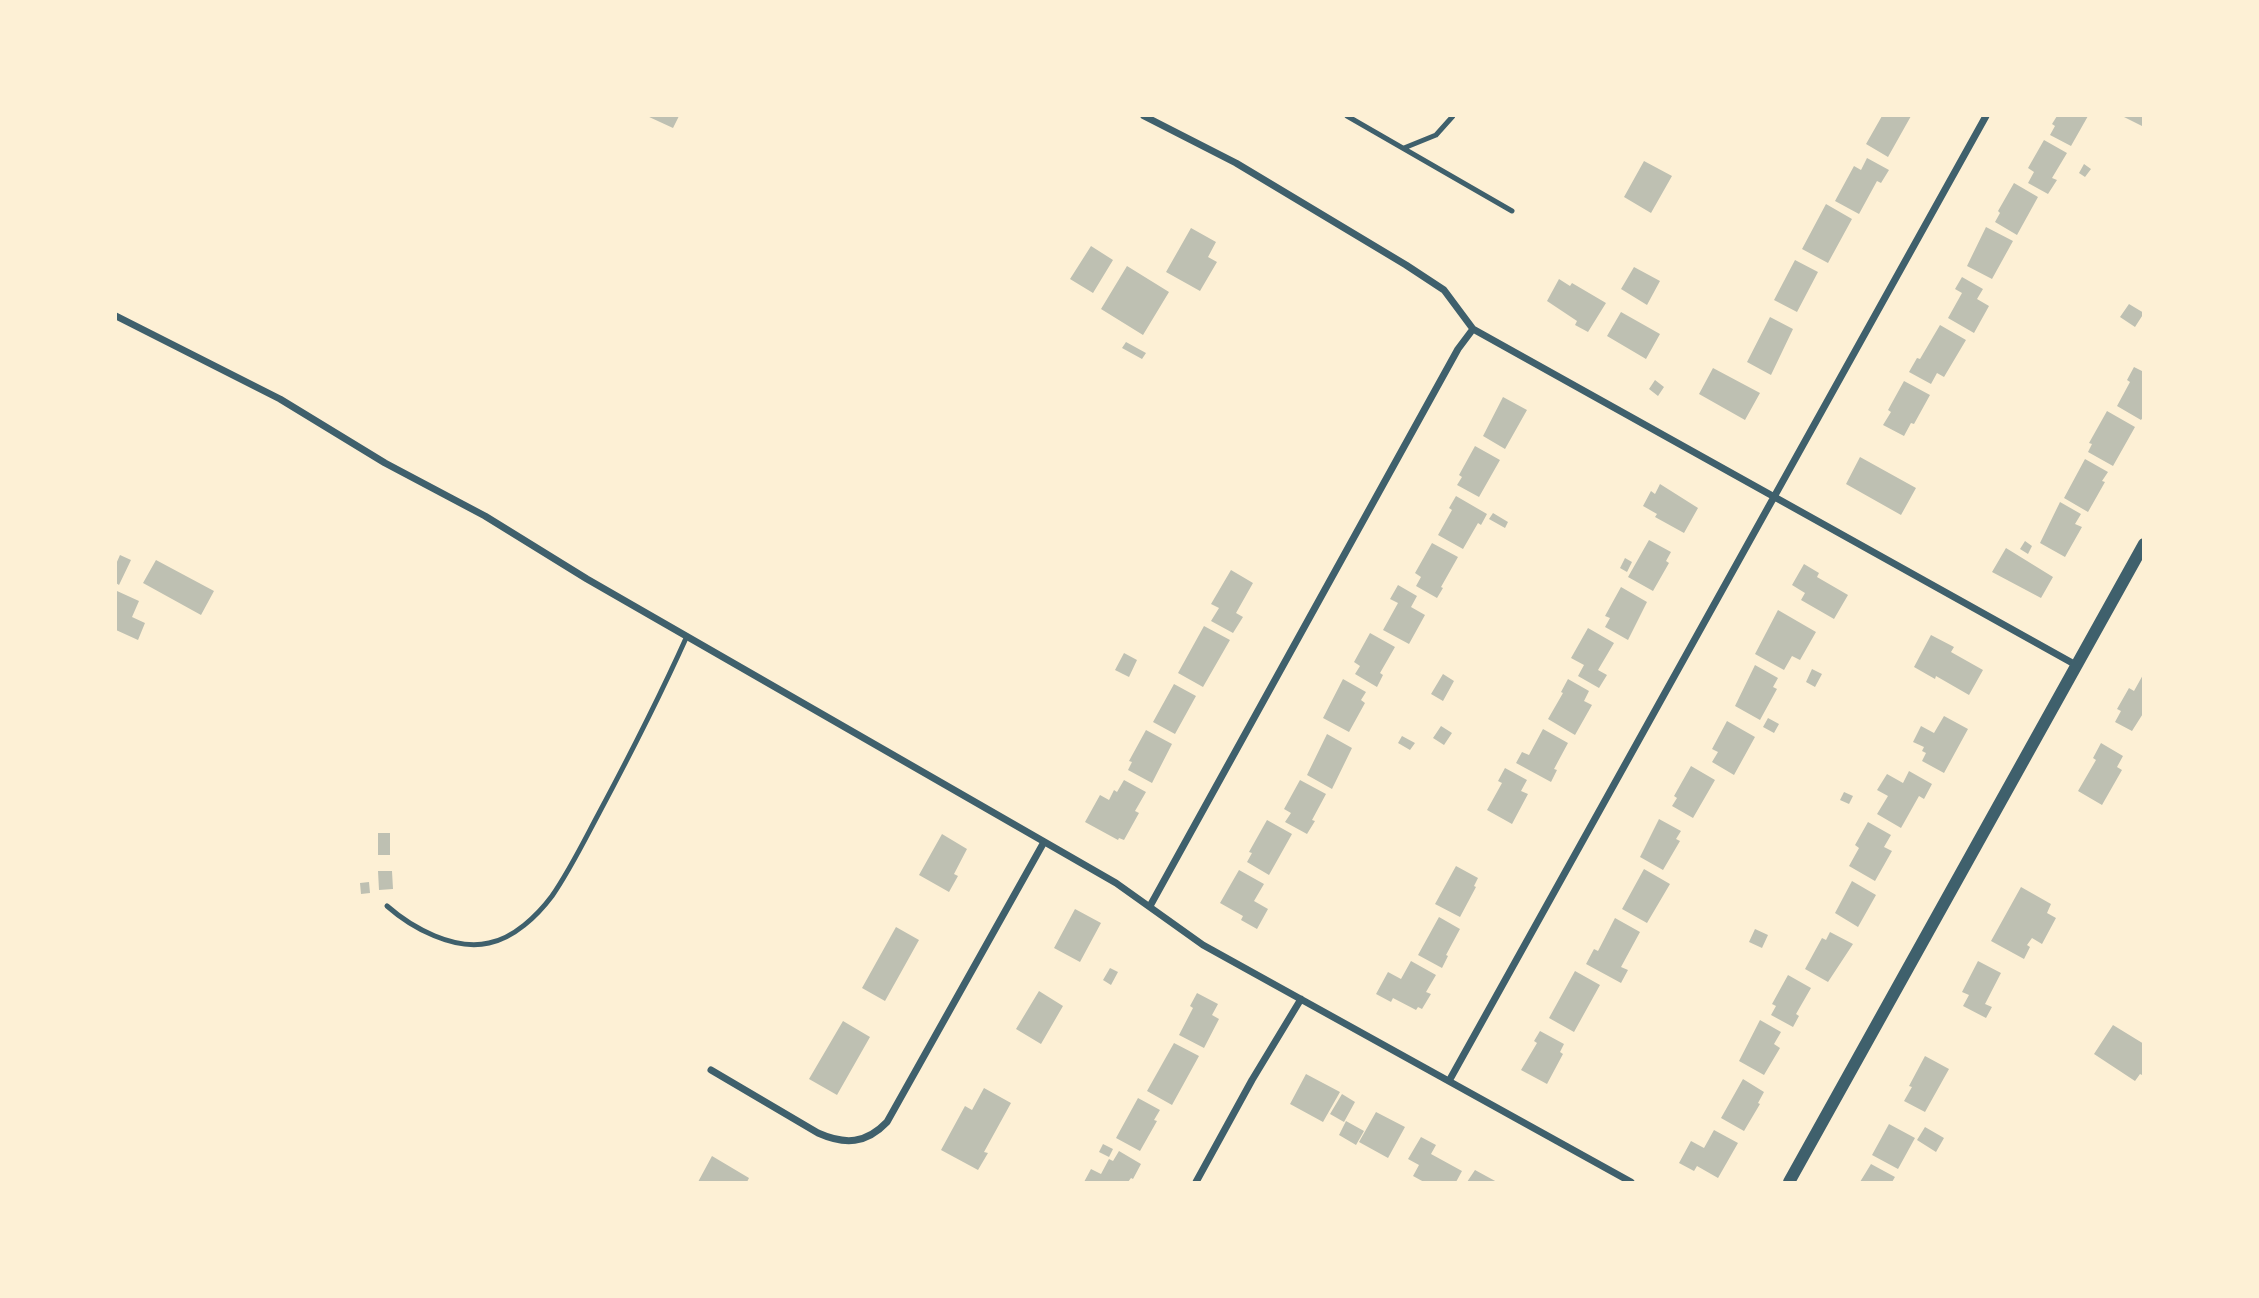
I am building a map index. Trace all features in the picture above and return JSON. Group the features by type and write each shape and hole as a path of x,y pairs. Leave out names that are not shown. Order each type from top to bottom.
{"street":[{"path":"1144,116 1236,163 1406,265 1444,290 1473,329 2076,665"},
{"path":"1449,1081 1986,116"},
{"path":"116,316 280,399 385,463 485,516 587,579 1116,883 1203,945 1631,1182"},
{"path":"1150,906 1458,349 1473,329"},
{"path":"1788,1182 2144,544"},
{"path":"711,1070 836,1141 857,1141 877,1133 887,1122 1044,842"},
{"path":"1196,1182 1271,1046 1301,999"}],"lane":[{"path":"1347,116 1512,211"},
{"path":"1404,148 1436,135 1453,116"},
{"path":"387,906 402,919 438,937 471,945 498,940 528,922 551,897 575,858 644,727 687,636"}],"building":[{"path":"647,116 679,116 673,128"},
{"path":"1882,116 1911,116 1888,157 1866,144"},
{"path":"2057,116 2088,116 2071,146 2050,135"},
{"path":"2122,116 2144,116 2144,127"},
{"path":"2044,140 2067,153 2052,178 2057,180 2048,194 2028,183 2034,172 2028,168"},
{"path":"1867,158 1889,170 1881,183 1877,181 1859,214 1835,201 1854,166 1861,170"},
{"path":"1644,161 1672,176 1651,213 1624,197"},
{"path":"2084,164 2091,169 2085,177 2079,173"},
{"path":"2014,183 2038,197 2017,235 1995,222 2000,213 1998,211"},
{"path":"1826,204 1852,219 1828,263 1802,249"},
{"path":"1986,227 2013,241 1992,279 1967,266"},
{"path":"1191,228 1216,242 1208,257 1217,262 1200,291 1166,272"},
{"path":"1091,246 1113,260 1093,293 1070,279"},
{"path":"1795,260 1818,272 1797,312 1774,300"},
{"path":"1127,266 1169,292 1143,335 1101,309"},
{"path":"1634,267 1660,281 1647,305 1621,289"},
{"path":"1962,277 1983,289 1977,299 1989,306 1974,333 1948,318 1962,293 1955,289"},
{"path":"1559,279 1570,286 1572,283 1606,303 1588,332 1575,325 1577,321 1547,301"},
{"path":"2129,304 2144,313 2135,327 2120,317"},
{"path":"1621,312 1660,334 1646,359 1607,336"},
{"path":"1770,317 1793,329 1771,375 1747,362"},
{"path":"1940,325 1966,340 1944,377 1937,373 1931,384 1909,372"},
{"path":"1126,342 1146,353 1142,359 1122,348"},
{"path":"2134,367 2144,372 2144,416 2141,420 2117,406 2130,382 2127,380"},
{"path":"1713,368 1760,393 1745,420 1699,394"},
{"path":"1655,380 1664,387 1658,396 1649,389"},
{"path":"1904,381 1930,395 1904,436 1883,425"},
{"path":"1503,397 1527,410 1505,449 1483,436"},
{"path":"2107,411 2135,427 2113,466 2088,452 2092,444 2089,443"},
{"path":"1475,446 1500,460 1479,497 1457,485 1462,477 1459,475"},
{"path":"1860,457 1916,488 1901,515 1846,484"},
{"path":"2085,459 2108,472 2088,512 2064,498"},
{"path":"1660,484 1698,508 1684,533 1655,517 1657,514 1643,506 1651,491 1655,494"},
{"path":"1456,496 1487,514 1481,525 1478,523 1463,549 1438,535 1452,510 1449,508"},
{"path":"2060,502 2081,514 2075,524 2082,527 2065,557 2040,543"},
{"path":"1493,513 1508,522 1505,528 1489,519"},
{"path":"1649,540 1671,552 1666,561 1669,563 1653,591 1628,577"},
{"path":"2025,541 2032,546 2028,554 2020,549"},
{"path":"1432,543 1458,557 1437,598 1416,586 1421,577 1415,573"},
{"path":"2006,548 2053,577 2041,598 1992,572"},
{"path":"120,555 131,560 119,585 116,583 116,564"},
{"path":"1625,558 1632,562 1627,572 1620,568"},
{"path":"156,560 214,591 201,615 143,583"},
{"path":"1804,564 1819,573 1817,577 1848,595 1834,619 1801,600 1805,593 1792,585"},
{"path":"1231,570 1253,583 1236,613 1243,617 1233,633 1211,621 1219,608 1211,604"},
{"path":"1398,585 1417,596 1411,607 1425,615 1409,644 1383,630 1398,603 1390,599"},
{"path":"1621,587 1647,602 1628,640 1605,627 1610,618 1605,616"},
{"path":"117,591 139,601 132,617 145,623 138,640 116,630"},
{"path":"1778,610 1816,632 1800,660 1792,656 1784,670 1755,654"},
{"path":"1204,626 1230,640 1203,687 1178,673"},
{"path":"1588,628 1614,643 1598,670 1607,675 1599,688 1578,676 1584,665 1571,658"},
{"path":"1370,633 1395,647 1380,673 1383,675 1377,687 1355,674 1360,666 1354,662"},
{"path":"1931,635 1954,647 1951,652 1983,670 1969,695 1914,667"},
{"path":"1124,653 1137,660 1129,677 1115,670"},
{"path":"1755,665 1778,678 1773,687 1777,689 1760,720 1735,706"},
{"path":"1812,669 1822,674 1815,687 1806,682"},
{"path":"2144,673 2144,712 2132,731 2115,722 2121,711 2117,709 2129,688 2134,691"},
{"path":"1443,674 1454,681 1443,701 1431,694"},
{"path":"1343,679 1366,692 1361,700 1365,703 1349,732 1323,718"},
{"path":"1568,679 1589,691 1584,701 1592,705 1575,735 1548,719"},
{"path":"1174,684 1196,696 1175,734 1153,722"},
{"path":"1944,716 1968,729 1944,773 1922,761 1926,753 1922,751 1924,747 1913,742 1921,726 1934,733"},
{"path":"1768,718 1779,724 1774,733 1763,727"},
{"path":"1727,721 1755,737 1734,775 1712,762 1718,752 1712,749"},
{"path":"1441,726 1452,733 1444,745 1433,738"},
{"path":"1543,729 1568,743 1554,769 1557,770 1551,782 1516,763 1522,752 1529,755"},
{"path":"1146,730 1172,744 1152,783 1128,770 1132,762 1129,761"},
{"path":"1327,734 1352,748 1332,789 1307,775"},
{"path":"1402,736 1415,743 1410,750 1398,743"},
{"path":"2101,743 2123,756 2117,767 2122,770 2102,805 2078,791 2096,760 2093,758"},
{"path":"1691,766 1715,780 1693,818 1672,806 1677,798 1674,796"},
{"path":"1505,768 1527,780 1521,791 1528,794 1512,824 1487,810 1502,783 1498,781"},
{"path":"1909,771 1932,784 1924,799 1919,796 1901,828 1877,814 1888,796 1877,790 1887,774 1903,783"},
{"path":"1124,780 1146,792 1135,811 1139,813 1124,840 1118,840 1085,822 1100,795 1109,800"},
{"path":"1300,780 1326,794 1307,834 1285,822 1291,813 1284,809"},
{"path":"1844,792 1853,796 1849,804 1840,800"},
{"path":"1659,819 1681,831 1676,839 1680,841 1663,870 1640,857"},
{"path":"1267,820 1292,834 1269,875 1247,862 1252,853 1249,852"},
{"path":"1868,822 1891,835 1884,847 1892,851 1875,881 1849,866 1859,848 1855,845"},
{"path":"378,833 390,833 390,855 378,855"},
{"path":"942,834 967,849 954,874 958,876 949,892 919,875"},
{"path":"1456,866 1478,878 1460,917 1435,904"},
{"path":"1644,869 1670,884 1647,923 1622,909"},
{"path":"1239,870 1264,884 1254,901 1268,909 1257,929 1241,920 1243,916 1220,903"},
{"path":"378,871 392,871 393,889 379,890"},
{"path":"1852,881 1876,895 1858,927 1835,913"},
{"path":"369,882 370,893 361,894 360,883"},
{"path":"2021,887 2051,904 2047,913 2056,918 2042,944 2032,938 2027,945 2030,947 2024,959 1991,941"},
{"path":"1075,909 1101,923 1080,962 1054,948"},
{"path":"1439,917 1460,929 1442,968 1418,955"},
{"path":"1615,918 1640,932 1621,967 1628,970 1621,983 1586,964 1594,949 1598,951"},
{"path":"896,927 919,940 885,1001 862,988"},
{"path":"1755,929 1768,935 1762,948 1749,942"},
{"path":"1830,932 1853,944 1828,982 1805,969 1822,938 1826,940"},
{"path":"1411,961 1436,975 1426,992 1431,994 1422,1009 1418,1007 1416,1010 1393,998 1391,1002 1376,994 1388,972 1401,979"},
{"path":"1978,961 2001,973 1985,1004 1992,1007 1986,1018 1963,1006 1969,995 1962,992"},
{"path":"1110,968 1118,972 1111,985 1103,980"},
{"path":"1575,971 1600,985 1574,1032 1549,1018"},
{"path":"1788,975 1811,988 1796,1014 1799,1016 1793,1027 1771,1015 1776,1006 1772,1004"},
{"path":"1039,991 1063,1006 1041,1044 1016,1029"},
{"path":"1197,993 1218,1004 1212,1015 1219,1019 1204,1048 1179,1035 1193,1008 1190,1006"},
{"path":"1760,1020 1781,1032 1774,1044 1780,1048 1764,1075 1739,1061"},
{"path":"843,1021 870,1037 837,1095 809,1079"},
{"path":"2113,1025 2144,1044 2144,1076 2140,1074 2135,1081 2094,1054"},
{"path":"1540,1031 1564,1044 1560,1052 1563,1054 1547,1084 1521,1070 1537,1043 1534,1041"},
{"path":"1174,1043 1199,1056 1172,1105 1147,1091"},
{"path":"1925,1056 1949,1069 1925,1112 1904,1101"},
{"path":"1306,1074 1340,1092 1323,1122 1290,1104"},
{"path":"1743,1079 1764,1092 1744,1131 1721,1118"},
{"path":"984,1088 1011,1103 984,1152 988,1153 978,1170 941,1150 965,1106 972,1110"},
{"path":"1342,1094 1355,1102 1344,1122 1330,1114"},
{"path":"1138,1098 1160,1110 1154,1120 1157,1121 1140,1151 1116,1138"},
{"path":"1376,1112 1405,1127 1388,1158 1359,1142"},
{"path":"1346,1121 1364,1131 1356,1145 1339,1135"},
{"path":"1889,1124 1915,1138 1898,1169 1872,1155"},
{"path":"1925,1127 1944,1138 1936,1152 1917,1140"},
{"path":"1714,1130 1738,1143 1718,1178 1697,1166 1694,1171 1679,1163 1691,1141 1704,1148"},
{"path":"1421,1137 1436,1145 1431,1154 1462,1171 1456,1182 1424,1182 1413,1176 1419,1165 1408,1159"},
{"path":"1103,1144 1113,1149 1109,1157 1099,1152"},
{"path":"1119,1151 1141,1164 1133,1179 1128,1182 1084,1182 1091,1169 1101,1174 1109,1159 1113,1161"},
{"path":"712,1156 749,1178 747,1182 698,1182"},
{"path":"1871,1164 1895,1177 1892,1182 1860,1182"},
{"path":"1475,1170 1497,1182 1467,1182"}]}
